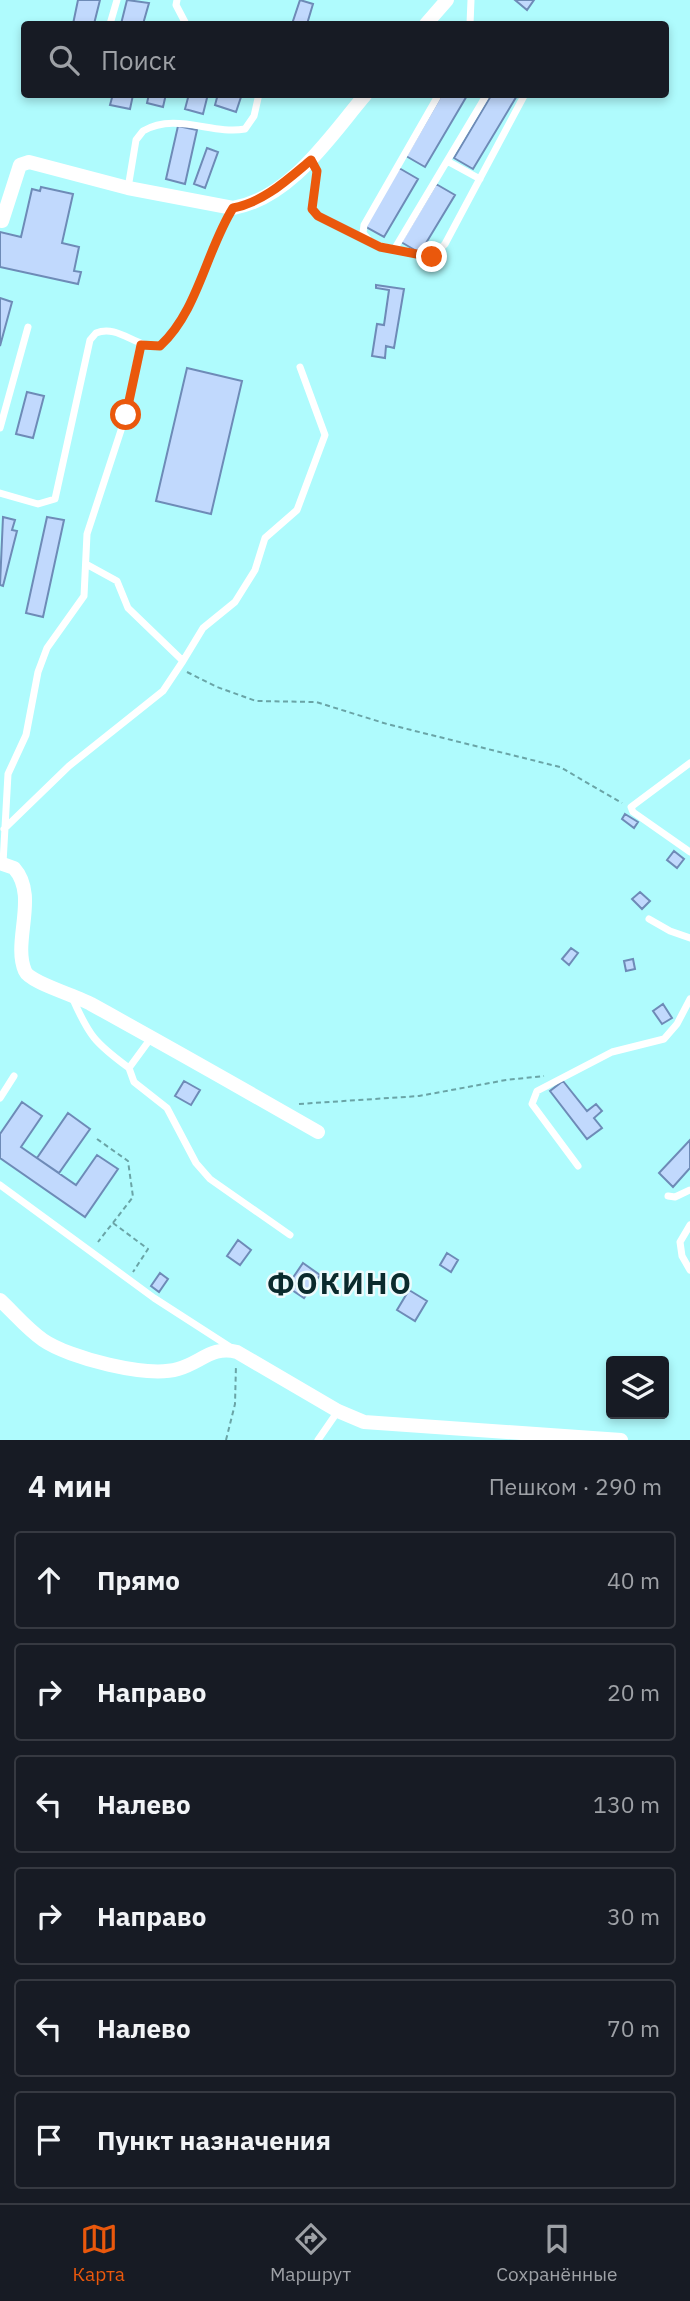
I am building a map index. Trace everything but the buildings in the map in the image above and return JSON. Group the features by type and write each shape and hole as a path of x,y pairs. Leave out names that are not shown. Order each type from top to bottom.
{"street":[{"path":"429,21 447,0"},
{"path":"2,221 20,165 29,162 128,188 233,208 259,199 311,160 363,98"},
{"path":"1,863 14,868 24,887 25,971 31,978 71,993 318,1132"},
{"path":"0,1300 23,1324 53,1346 129,1369 176,1370 224,1348 237,1352 338,1411 365,1422 621,1440"}],"lane":[{"path":"111,21 117,0"},
{"path":"177,0 185,21"},
{"path":"470,21 471,0"},
{"path":"128,188 136,140 143,131 189,123 235,131 245,129 254,116 258,98"},
{"path":"371,243 363,233 364,225 437,98"},
{"path":"395,248 485,98"},
{"path":"311,160 317,171 312,209 318,216 371,243 424,258 438,253 523,98"},
{"path":"447,161 480,179"},
{"path":"0,493 38,504 55,499 90,340 96,333 112,330 141,345 160,346 171,335 185,312 204,264 233,208"},
{"path":"0,428 28,327"},
{"path":"1,863 8,774 26,735 38,672 47,648 84,596 87,534 126,415 141,345"},
{"path":"4,830 69,766 163,691 204,628 235,602 256,570 265,538 297,510 325,435 300,368"},
{"path":"86,564 117,581 128,608 183,661"},
{"path":"690,763 633,804 633,812 690,852"},
{"path":"649,919 690,938"},
{"path":"71,993 86,1030 97,1044 129,1068 134,1082 171,1114 196,1163 210,1179 290,1235"},
{"path":"578,1166 532,1104 537,1091 612,1052 664,1039 677,1024 690,999"},
{"path":"129,1068 151,1038"},
{"path":"0,1098 14,1076"},
{"path":"0,1185 128,1279 237,1352"},
{"path":"668,1196 675,1197 690,1190"},
{"path":"690,1225 680,1242 682,1256 690,1269"},
{"path":"318,1440 338,1411"}],"path":[{"path":"183,661 188,673 256,701 316,702 387,724 560,767 616,802 633,804"},
{"path":"297,1105 419,1096 544,1076"},
{"path":"90,1252 133,1198 128,1161 97,1139"},
{"path":"113,1222 148,1248 128,1279"},
{"path":"226,1440 235,1404 237,1352"}],"district":[{"name":"ФОКИНО","path":"340,1284"}],"route":[{"path":"126,415 141,345 149,348 160,346 179,324 204,264 233,208 250,205 278,187 311,160 317,171 317,182 311,200 312,209 318,216 380,247 395,248 424,258 432,257"}]}
